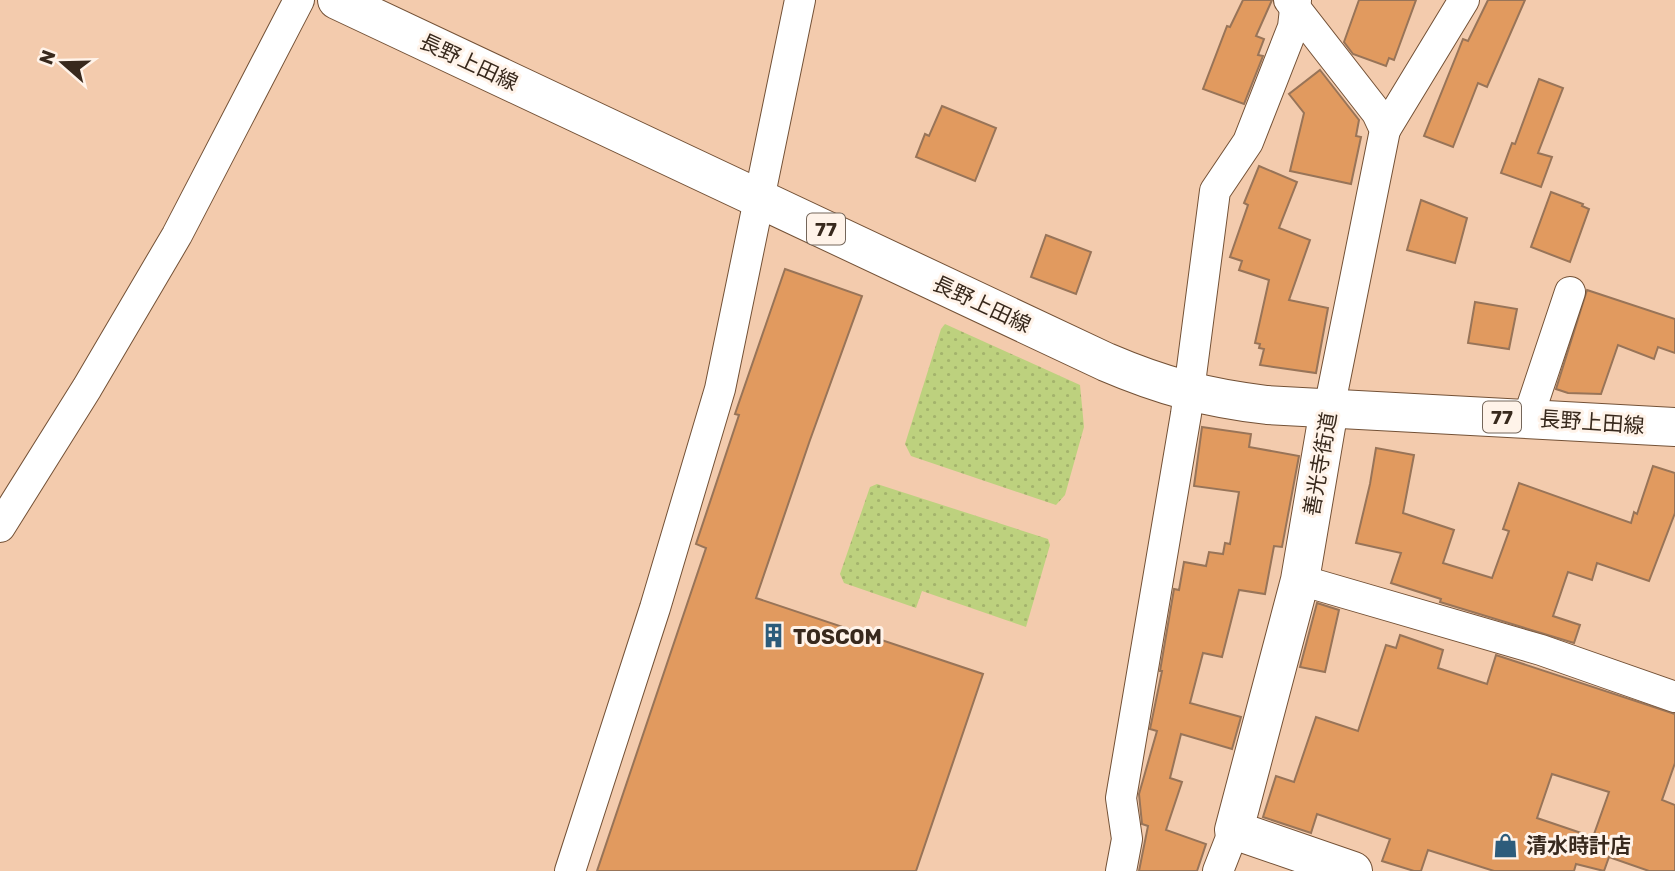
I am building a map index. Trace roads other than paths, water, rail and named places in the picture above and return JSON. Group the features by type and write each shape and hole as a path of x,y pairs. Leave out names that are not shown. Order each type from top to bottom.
{"main road":[{"name":"長野上田線","path":"337,0 1106,362 1158,383 1240,402 1675,427"},
{"name":"善光寺街道","path":"1234,830 1300,580 1329,409"},
{"path":"1234,830 1353,871"}],"street":[{"path":"0,527 87,388 177,235 299,0"},
{"path":"570,871 655,608 720,389 800,0"},
{"name":"善光寺街道","path":"1329,409 1385,130 1464,0"},
{"path":"1294,3 1377,113 1385,130"},
{"path":"1121,871 1127,839 1121,797 1189,392 1215,191 1248,142 1293,27 1294,3"},
{"path":"1528,418 1570,292"},
{"path":"1300,580 1541,650 1675,696"},
{"path":"1218,871 1234,830"}],"place":[{"name":"TOSCOM","path":"773,636"},
{"name":"清水時計店","path":"1506,845"}]}
